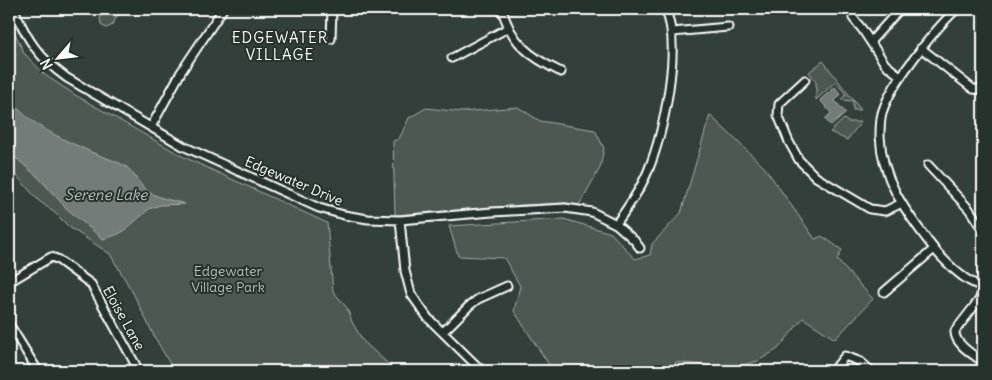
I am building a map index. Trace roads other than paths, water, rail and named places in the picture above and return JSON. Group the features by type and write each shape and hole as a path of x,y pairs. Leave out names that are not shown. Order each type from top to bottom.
{"street":[{"name":"Edgewater Drive","path":"14,9 31,44 52,68 81,87 183,146 319,208 368,219 400,220 565,208 592,212 616,224 640,248"},
{"path":"150,127 181,72 223,9"},
{"path":"331,39 332,9"},
{"path":"502,9 508,28 526,51 561,72"},
{"path":"616,224 636,195 648,170 667,101 672,59 672,32 664,9"},
{"path":"871,41 900,9"},
{"path":"957,9 947,17 921,48 900,76 888,98 880,124 881,153 900,204 934,249 967,280 983,286"},
{"path":"853,18 871,41 885,64 900,76"},
{"path":"672,32 728,27"},
{"path":"452,58 508,28"},
{"path":"921,48 973,89 983,90"},
{"path":"805,80 779,104 778,115 799,160 816,177 870,209 884,211 900,204"},
{"path":"928,165 969,209 983,230"},
{"path":"400,220 405,271 411,294 428,318 482,371"},
{"path":"884,292 934,249"},
{"name":"Eloise Lane","path":"9,282 51,257 57,259 91,284 139,371"},
{"path":"443,332 478,299 507,286"},
{"path":"983,291 979,300 955,331 959,342 983,362"},
{"path":"9,324 38,371"},
{"path":"833,371 845,356 861,362 871,371"}],"water":[{"path":"835,87 841,94 835,101 846,113 831,126 825,119 831,113 820,100"},
{"name":"Serene Lake","path":"9,98 26,116 48,131 72,144 125,166 149,192 159,197 185,204 160,205 149,209 124,231 103,239 66,208 38,177 9,152"}],"district":[{"name":"EDGEWATER VILLAGE","path":"280,46"}],"park label":[{"name":"Edgewater Village Park","path":"228,280"}]}
